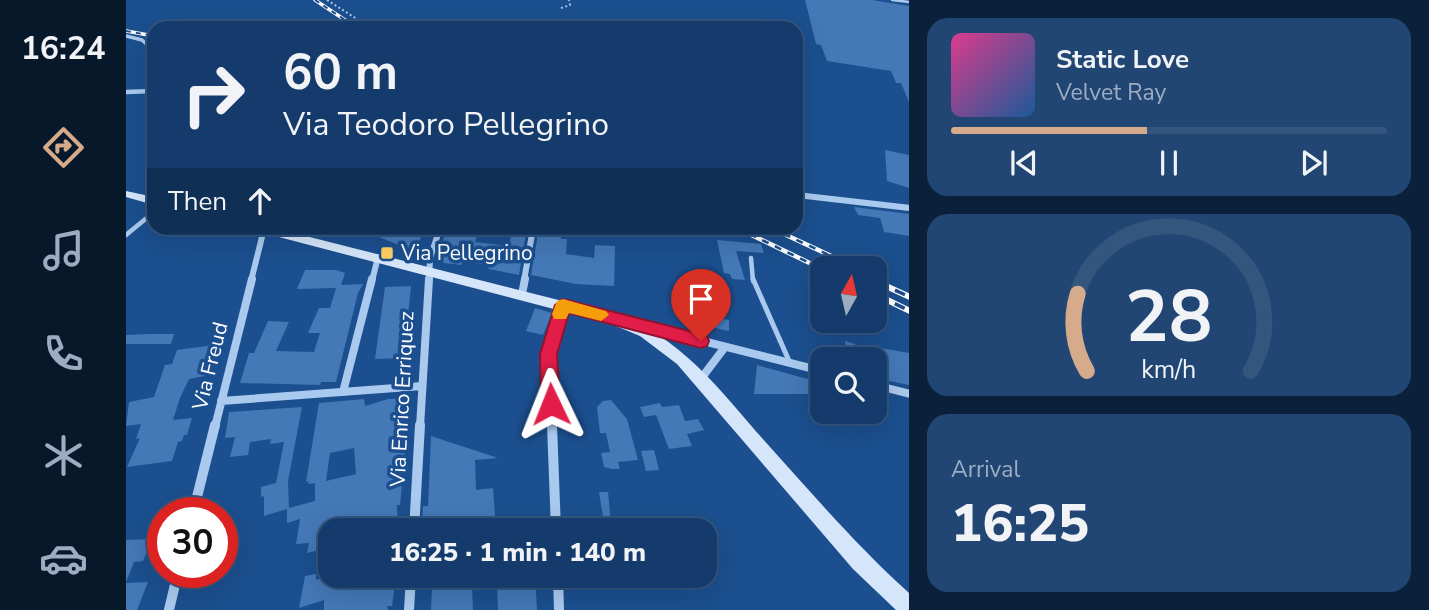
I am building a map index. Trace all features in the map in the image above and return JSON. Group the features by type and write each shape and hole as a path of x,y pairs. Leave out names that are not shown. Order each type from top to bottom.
{"street":[{"path":"126,36 142,40 147,45"},
{"path":"126,92 147,91"},
{"path":"126,194 147,199"},
{"path":"803,196 909,208"},
{"name":"Via Freud","path":"197,497 260,235"},
{"path":"290,235 810,368"},
{"name":"Via Enrico Erriquez","path":"415,518 429,269 438,235"},
{"path":"522,294 532,235"},
{"path":"343,392 378,257"},
{"path":"556,518 549,354 563,305"},
{"path":"614,318 663,343 700,380 860,562 909,609"},
{"path":"700,380 725,347"},
{"path":"221,401 422,386"},
{"path":"887,388 909,394"},
{"path":"169,610 174,588"},
{"path":"410,610 411,588"},
{"path":"558,588 559,610"}],"lane":[{"path":"892,0 909,2"},
{"path":"126,235 147,218"},
{"path":"751,258 753,281 790,363"}],"path":[{"path":"327,0 360,21"},
{"path":"561,8 570,5 569,0"}],"building":[{"path":"805,0 872,0 909,6 909,102 901,83 896,83 891,71 827,61 821,45 816,44"},
{"path":"885,150 909,155 909,188 887,181"},
{"path":"854,207 909,214 909,236 884,232 880,218 858,215"},
{"path":"374,235 422,235 417,249 400,248 401,246"},
{"path":"445,235 478,235 475,242 509,246 511,235 526,235 519,275 489,269 486,264 436,262"},
{"path":"538,235 561,235 561,239 567,239 566,254 594,258 595,245 615,246 614,286 576,284 531,275"},
{"path":"717,240 761,244 764,253 736,251 745,280 732,279 730,274 724,273"},
{"path":"305,270 336,270 345,273 341,285 363,284 358,293 336,382 321,382 320,385 240,383 249,353 254,353 268,321 289,322 276,351 314,352 320,333 308,333 319,308 330,308 336,288 297,289"},
{"path":"411,286 404,358 375,359 385,287"},
{"path":"699,293 724,300 723,319 729,320 729,331 696,324"},
{"path":"535,308 552,313 543,335 526,331"},
{"path":"174,334 171,344 126,344 126,335"},
{"path":"845,341 855,344 856,347 846,347"},
{"path":"214,345 205,376 189,379 180,398 173,420 192,418 187,435 178,442 172,461 127,467 140,438 136,439 141,424 126,426 129,402 154,397 165,365 172,364 177,350"},
{"path":"887,349 909,353 909,385 887,380"},
{"path":"757,365 810,380 810,394 754,394"},
{"path":"410,398 398,518 318,518 318,550 307,553 309,543 296,544 300,519 287,523 287,509 264,516 261,487 276,483 284,442 270,444 271,439 250,442 248,455 230,457 235,437 225,438 229,412 302,407 288,481 289,508 315,501 315,483 306,482 319,403 364,399 365,406 388,399","holes":["354,448 356,474 326,481 330,453"]},
{"path":"611,400 627,419 638,460 618,462 620,469 604,467 601,453 610,452 606,433 600,433 597,407 603,401"},
{"path":"660,403 662,407 679,405 685,421 698,419 704,430 687,434 692,446 669,449 656,415 644,417 640,407"},
{"path":"431,436 498,458 475,460 476,490 493,488 495,518 422,518 423,506 428,506"},
{"path":"654,450 659,470 646,471 641,451"},
{"path":"599,492 608,492 611,518 603,518"},
{"path":"147,539 147,551 143,561 134,562 126,582 126,540"},
{"path":"316,574 318,588 394,588 392,606 387,606 388,610 324,610 324,600 299,608 305,576"},
{"path":"147,582 137,610 126,610 126,583"},
{"path":"472,588 473,610 431,610 432,590 425,590"},
{"path":"497,588 536,588 537,610 498,610"}],"railway":[{"path":"315,0 346,21"},
{"path":"126,31 147,35"},
{"path":"752,235 810,263"},
{"path":"786,235 831,256"},
{"path":"887,286 909,297"},
{"path":"887,300 909,311"}],"slow traffic":[{"path":"560,314 563,305 601,315"}],"place":[{"name":"Via Pellegrino","path":"387,253"}],"route":[{"path":"551,404 549,354 563,305 701,341"}]}
